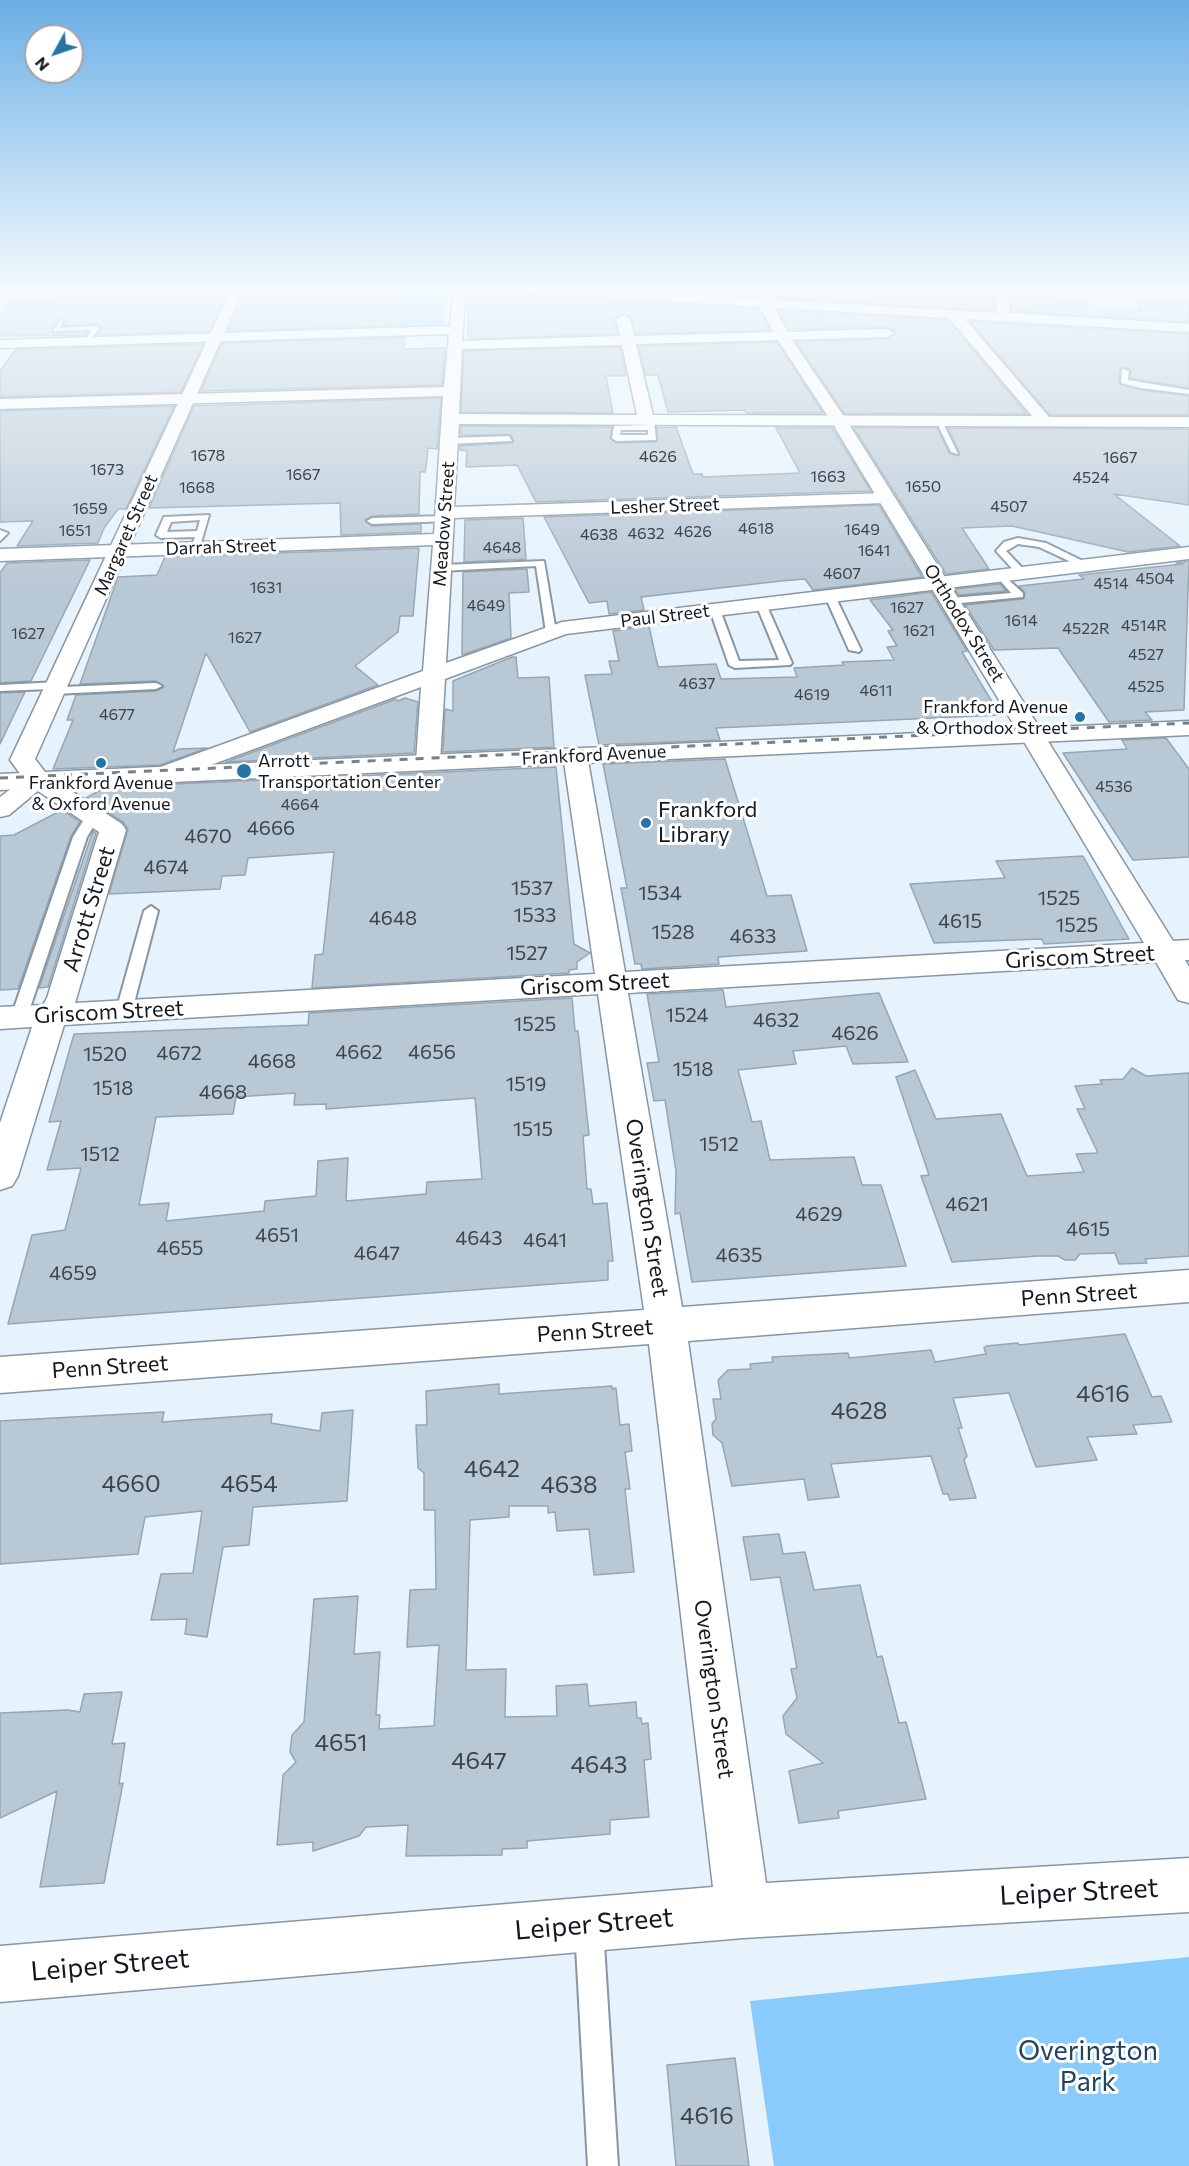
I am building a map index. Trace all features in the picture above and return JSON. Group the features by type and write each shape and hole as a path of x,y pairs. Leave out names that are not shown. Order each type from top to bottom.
{"street":[{"name":"Margaret Street","path":"38,780 22,760 57,688 193,387"},
{"name":"Meadow Street","path":"428,762 450,441 451,387"},
{"path":"640,387 649,422"},
{"name":"Orthodox Street","path":"816,387 1032,735 1176,951 1189,992"},
{"path":"1015,387 1045,422"},
{"path":"0,404 451,391"},
{"path":"451,419 649,422 1189,422"},
{"name":"Lesher Street","path":"445,516 885,498"},
{"name":"Darrah Street","path":"0,555 118,551 198,541 443,539"},
{"name":"Paul Street","path":"164,774 562,628 830,596 945,592 1001,576 1189,554"},
{"name":"Frankford Avenue","path":"0,782 1189,728"},
{"name":"Overington Street","path":"575,755 666,1326 743,1911"},
{"path":"0,809 38,780"},
{"name":"Arrott Street","path":"0,1176 52,1016 62,998 113,830 38,780"},
{"name":"Griscom Street","path":"9,1017 1176,951"},
{"name":"Penn Street","path":"0,1375 1189,1286"},
{"name":"Leiper Street","path":"0,1974 743,1911 1189,1886"}],"lane":[{"path":"1150,387 1189,392"},
{"path":"938,421 955,452"},
{"path":"450,441 509,439"},
{"path":"372,521 445,516"},
{"path":"0,533 3,533 0,538"},
{"path":"1022,573 1000,551 1006,544 1036,543 1088,566"},
{"path":"441,568 540,563 551,632"},
{"path":"830,596 855,650"},
{"path":"715,610 735,665 786,663 761,604"},
{"path":"0,688 156,686"},
{"path":"9,1017 80,837 93,816"},
{"path":"124,1011 151,911"},
{"path":"589,1924 603,2166"}],"green space":[{"name":"Overington Park","path":"1189,1957 1189,2166 774,2166 750,2001"}],"building":[{"path":"0,387 183,387 181,392 0,397"},
{"path":"203,387 358,387 201,391"},
{"path":"462,387 608,387 613,413 461,412"},
{"path":"661,387 806,387 823,413 746,413 745,410 668,412"},
{"path":"826,387 1004,387 1027,414 844,413"},
{"path":"1026,387 1132,387 1189,396 1189,415 1050,415"},
{"path":"441,398 437,449 428,448 425,472 420,472 419,514 372,516 365,520 372,526 421,524 421,532 341,535 340,503 149,508 194,406"},
{"path":"174,406 126,509 118,509 104,528 98,543 17,546 33,521 0,522 0,411"},
{"path":"461,426 612,427 610,438 616,443 656,442 657,428 676,427 693,474 702,474 703,477 800,473 776,428 832,428 871,491 536,502 517,465 466,467 467,451 460,450 460,446 512,443 514,441 511,435 461,435"},
{"path":"854,428 937,428 949,453 957,456 960,453 948,428 1189,429 1189,505 1114,494 1180,546 1128,552 1012,526 962,528 989,569 946,574"},
{"path":"879,505 922,577 813,590 805,579 641,597 644,610 609,614 607,601 589,603 544,517"},
{"path":"523,518 526,559 464,562 465,520"},
{"path":"419,548 413,616 400,616 398,632 355,666 378,685 250,732 206,653 173,752 179,749 207,748 160,765 53,769 73,720 67,720 76,695 156,691 164,687 156,681 80,684 118,577 157,575 165,557"},
{"path":"90,560 31,681 0,683 0,573 7,563"},
{"path":"1189,561 1184,710 1145,712 1152,720 1109,722 1058,648 994,650 965,605 1023,599 1025,593 1019,586 1084,579 1079,575 1183,564 1176,563"},
{"path":"527,569 529,592 509,593 511,638 462,655 463,572"},
{"path":"1000,584 1006,591 959,595 955,589"},
{"path":"931,592 967,651 962,652 1000,715 716,728 720,740 599,745 585,675 612,674 609,661 619,661 613,631 649,626 658,667 716,664 721,679 797,677 794,668 844,665 842,662 894,660 887,647 897,646 888,631 893,630 870,600"},
{"path":"516,657 518,678 549,677 554,747 443,752 445,709 453,711 453,681"},
{"path":"25,692 0,744 0,693"},
{"path":"405,698 418,702 414,753 226,762 396,699 398,701"},
{"path":"1166,738 1189,769 1189,857 1133,860 1063,753 1127,749 1122,740"},
{"path":"725,759 767,896 791,895 807,951 718,957 719,964 642,969 641,964 635,964 621,888 627,888 603,764"},
{"path":"556,767 574,944 590,953 577,962 577,969 569,970 569,973 312,988 315,955 323,954 334,852 248,858 245,875 222,876 220,889 109,894 128,829 123,822 86,798 106,787"},
{"path":"62,810 80,822 71,836 18,989 0,990 0,836 14,835"},
{"path":"93,831 96,833 48,987 39,988"},
{"path":"1083,856 1129,939 1044,944 1042,939 934,943 910,884 1005,878 996,861"},
{"path":"723,990 726,1007 879,993 908,1062 853,1064 846,1046 793,1051 796,1064 738,1070 752,1122 761,1121 770,1160 854,1157 862,1185 881,1185 906,1266 692,1282 680,1213 675,1214 676,1171 665,1100 654,1101 647,1063 659,1062 647,994"},
{"path":"572,998 575,1031 578,1031 589,1135 583,1136 587,1189 591,1189 593,1204 607,1203 613,1261 608,1261 608,1280 8,1324 32,1235 65,1230 81,1168 47,1170 61,1121 49,1122 74,1034 308,1025 309,1013","holes":["295,1093 294,1105 326,1104 326,1109 475,1098 482,1179 427,1182 426,1194 346,1201 348,1158 318,1161 316,1196 265,1201 264,1211 166,1221 169,1203 139,1205 156,1117 233,1114 236,1097"]},
{"path":"1132,1068 1146,1076 1189,1073 1189,1256 1145,1259 1147,1263 1119,1264 1115,1253 1080,1254 1075,1260 1065,1260 1058,1256 1038,1256 952,1262 921,1176 929,1175 896,1077 915,1070 936,1119 1001,1114 1027,1176 1084,1172 1076,1154 1098,1153 1077,1109 1085,1109 1075,1086 1102,1084 1100,1080 1123,1079"},
{"path":"1125,1334 1152,1397 1161,1396 1172,1422 1133,1425 1137,1434 1087,1437 1097,1460 1036,1467 1009,1393 953,1398 962,1428 958,1428 967,1456 964,1460 976,1498 950,1500 948,1494 943,1494 931,1456 831,1464 839,1497 808,1500 804,1479 732,1486 722,1443 713,1435 712,1424 716,1419 713,1399 721,1399 718,1380 728,1370 751,1369 750,1364 773,1362 772,1357 848,1353 849,1358 931,1350 935,1362 986,1354 984,1348 986,1346 1018,1343 1019,1345"},
{"path":"499,1384 499,1394 612,1386 612,1389 616,1388 620,1425 629,1424 632,1451 625,1452 630,1489 625,1489 634,1572 594,1575 589,1529 557,1531 555,1512 548,1513 548,1506 509,1506 509,1517 470,1520 466,1670 506,1669 505,1717 557,1716 556,1686 587,1684 589,1706 636,1702 637,1718 641,1718 642,1724 648,1723 651,1759 644,1760 649,1817 610,1820 610,1834 527,1841 527,1848 502,1849 502,1855 406,1856 408,1825 366,1827 359,1836 313,1851 313,1842 277,1845 283,1775 296,1762 290,1752 292,1735 304,1722 314,1599 358,1596 354,1654 380,1652 376,1715 380,1715 379,1729 434,1726 439,1645 407,1647 410,1590 436,1589 435,1510 424,1510 424,1473 418,1468 416,1425 427,1425 426,1391"},
{"path":"353,1410 347,1501 253,1507 249,1545 223,1547 207,1637 185,1634 187,1619 151,1620 161,1574 193,1573 202,1511 145,1517 138,1554 0,1564 0,1421 164,1412 162,1422 272,1414 271,1423 320,1431 322,1413"},
{"path":"779,1534 783,1554 805,1552 814,1590 860,1585 877,1657 882,1656 899,1723 906,1722 926,1799 838,1811 839,1818 799,1823 789,1771 823,1763 786,1734 783,1716 797,1698 791,1669 797,1668 780,1577 751,1580 743,1537"},
{"path":"122,1692 112,1744 125,1743 119,1784 123,1783 104,1883 40,1887 57,1791 0,1818 0,1713 68,1710 80,1712 84,1694"},
{"path":"735,2058 749,2166 676,2166 667,2065"}],"railway":[{"path":"0,778 1189,723"}],"place":[{"name":"Frankford Avenue & Orthodox Street","path":"1080,717"},
{"name":"Frankford Avenue & Oxford Avenue","path":"101,763"},
{"name":"Arrott Transportation Center","path":"244,771"},
{"name":"Frankford Library","path":"646,823"}]}
